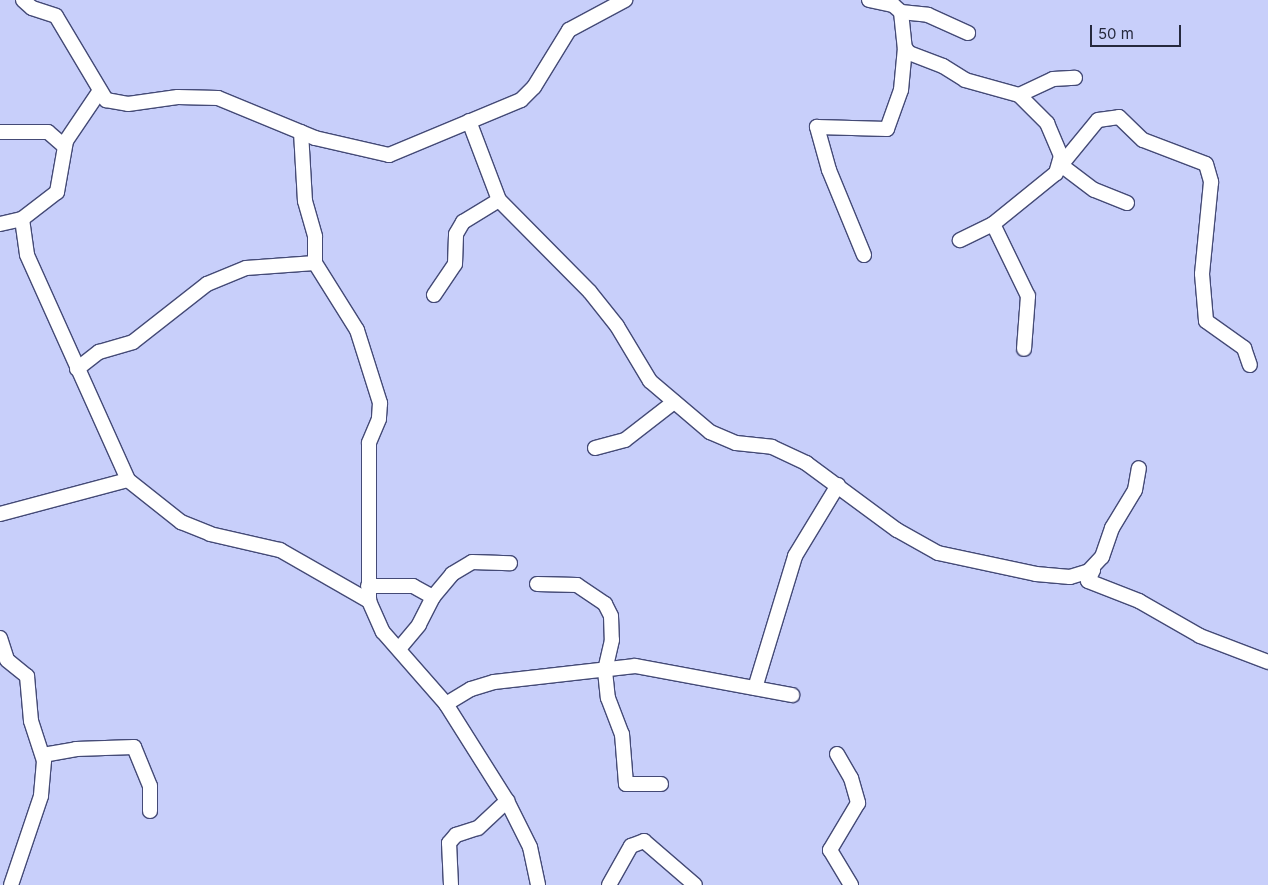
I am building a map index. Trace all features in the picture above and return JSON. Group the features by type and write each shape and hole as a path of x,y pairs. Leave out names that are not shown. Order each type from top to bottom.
{"street":[{"path":"23,0 32,8 50,13 61,22 99,92 106,100 128,104 178,97 218,98 301,132 389,155 528,94 569,30 625,0"},
{"path":"868,0 893,5 901,12 928,15 968,33"},
{"path":"864,255 829,170 817,127 887,129 901,90 905,48 901,12"},
{"path":"905,48 965,80 1019,95 1046,123 1061,165 1094,190 1127,203"},
{"path":"1019,95 1053,79 1075,78"},
{"path":"0,224 22,219 57,192 64,146 99,92"},
{"path":"960,240 993,224 1056,173 1098,120 1112,116 1119,117 1143,140 1206,164 1211,182 1202,274 1206,321 1244,348 1250,365"},
{"path":"469,121 499,200 590,292 617,326 650,381 718,437 772,447 838,485 897,530 938,553 1036,574 1070,577 1093,570"},
{"path":"0,132 48,132 64,146"},
{"path":"301,132 305,201 314,238 315,263 357,330 380,403 379,419 369,443 368,594 378,624 446,704 507,801 530,847 538,885"},
{"path":"434,295 455,264 456,234 463,222 499,200"},
{"path":"22,219 27,255 128,480 181,522 210,534 280,550 368,594 413,586 433,597"},
{"path":"993,224 1028,296 1024,349"},
{"path":"77,369 98,352 132,342 207,284 246,268 315,263"},
{"path":"595,448 625,440 674,402"},
{"path":"1139,468 1135,490 1088,581 1139,601 1200,636 1268,662"},
{"path":"0,514 128,480"},
{"path":"755,688 795,556 838,485"},
{"path":"399,649 419,625 433,597 452,574 467,564 510,563"},
{"path":"1078,579 1093,570"},
{"path":"537,584 577,585 605,604 611,616 612,640 605,671 608,698 622,734 626,784 661,784"},
{"path":"0,638 6,668 27,676 31,721 43,755 41,796 11,885"},
{"path":"446,704 471,689 494,682 644,666 792,695"},
{"path":"43,755 76,749 134,747 143,760 150,786 150,811"},
{"path":"837,754 851,778 858,803 830,850 851,885"},
{"path":"451,885 449,843 456,835 478,828 507,801"},
{"path":"609,885 631,846 644,841 695,885"}]}
